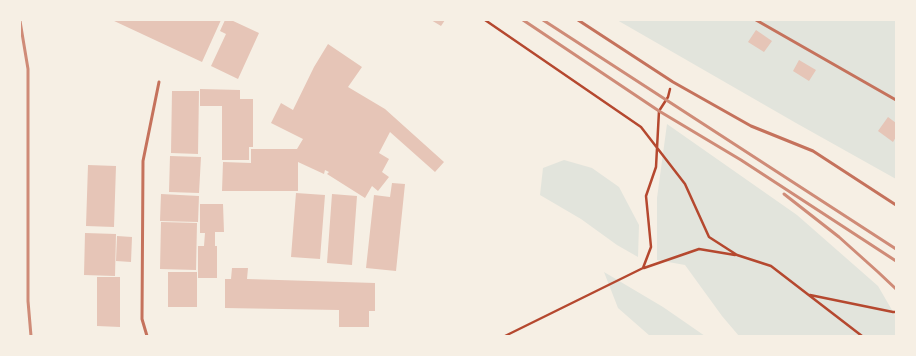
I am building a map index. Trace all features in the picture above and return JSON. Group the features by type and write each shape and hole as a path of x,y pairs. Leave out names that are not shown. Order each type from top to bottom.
{"lane":[{"path":"578,20 673,82 751,126 813,151 896,204"},
{"path":"756,20 896,100"},
{"path":"147,336 142,320 143,161 159,82"}],"path":[{"path":"484,20 641,127 685,184 709,237 737,255"},
{"path":"643,268 651,247 646,196 656,166 659,111 668,97 673,82"},
{"path":"505,336 643,268 699,249 737,255 771,266 862,336"},
{"path":"808,294 896,312"}],"shaded area":[{"path":"617,20 896,20 896,179 796,123"},
{"path":"667,124 797,215 878,286 896,317 896,336 739,336 722,316 685,265 657,260 657,198"},
{"path":"564,160 592,168 619,187 639,225 638,257 617,245 581,219 540,195 543,168"},
{"path":"604,272 663,307 705,336 650,336 618,308"}],"building":[{"path":"112,20 221,20 202,62"},
{"path":"225,20 231,20 259,33 238,79 211,66 226,34 220,31"},
{"path":"431,20 445,20 441,26"},
{"path":"756,30 772,41 764,52 748,42"},
{"path":"328,44 362,67 348,87 385,109 444,162 435,172 390,132 379,153 389,159 382,172 389,177 378,191 372,186 365,198 327,174 329,172 325,170 324,174 298,162 298,191 222,191 223,162 251,163 251,149 297,149 303,139 271,123 281,103 293,110 314,67"},
{"path":"799,60 816,70 809,81 793,71"},
{"path":"200,89 240,90 240,99 253,99 253,147 249,147 249,160 222,160 222,106 200,106"},
{"path":"172,91 199,91 198,154 171,153"},
{"path":"888,117 896,123 896,137 893,142 878,131"},
{"path":"170,156 201,157 199,193 169,192"},
{"path":"88,165 116,166 114,227 86,226"},
{"path":"392,183 405,184 396,271 366,268 374,195 390,197"},
{"path":"296,193 325,195 320,259 291,257"},
{"path":"161,194 199,196 198,222 160,221"},
{"path":"332,194 357,196 352,265 327,263"},
{"path":"200,204 223,204 224,232 215,232 215,246 217,246 217,278 198,278 198,246 204,246 205,233 200,233"},
{"path":"161,222 197,223 196,270 160,269"},
{"path":"85,233 116,234 115,276 84,275"},
{"path":"117,236 132,237 131,262 116,261"},
{"path":"232,268 248,268 247,279 375,283 375,311 369,311 369,327 339,327 339,310 225,308 225,279 231,279"},
{"path":"168,272 197,272 197,307 168,307"},
{"path":"97,277 120,277 120,327 97,326"}],"railway":[{"path":"523,20 659,111 741,160 896,261"},
{"path":"543,20 896,249"},
{"path":"20,21 28,69 28,301 31,336"},
{"path":"784,194 839,237 896,289"}]}
